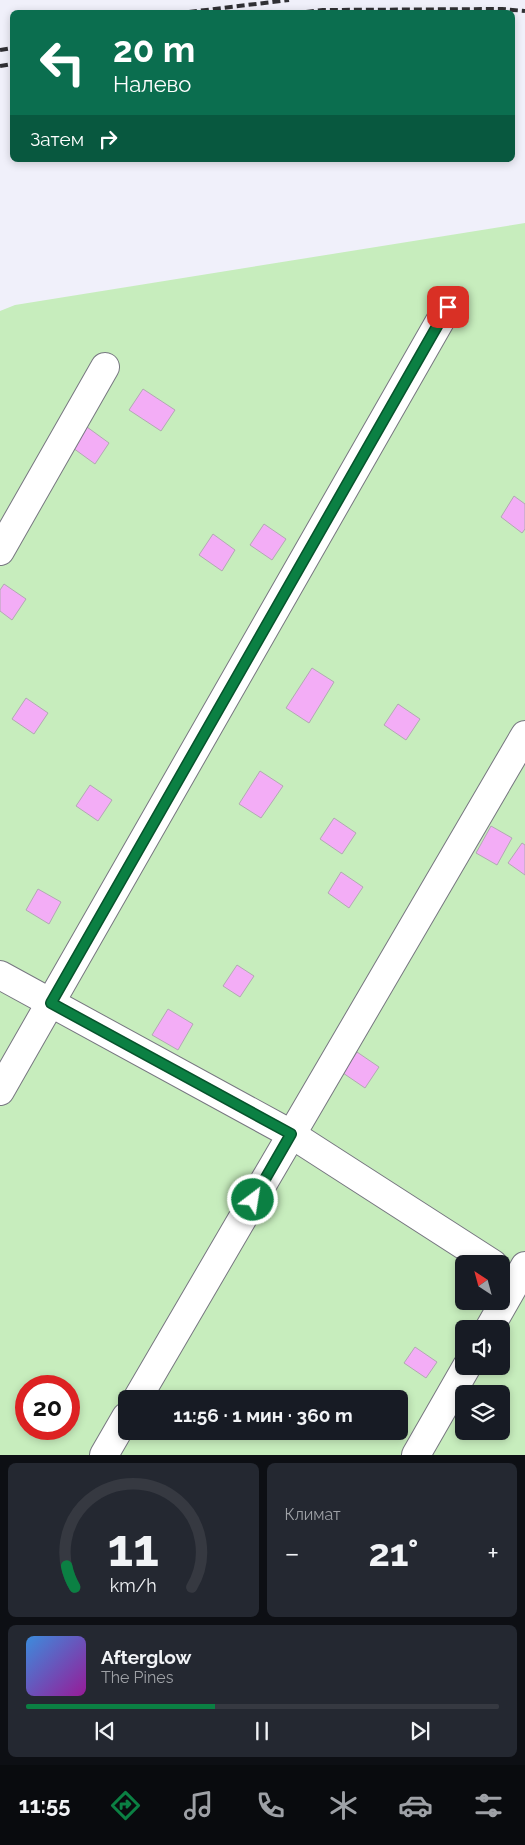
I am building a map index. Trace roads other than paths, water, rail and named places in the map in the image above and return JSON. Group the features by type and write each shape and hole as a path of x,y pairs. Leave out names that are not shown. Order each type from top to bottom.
{"lane":[{"path":"0,1091 448,307"},
{"path":"0,551 105,367"},
{"path":"142,1390 525,735"},
{"path":"0,975 291,1134 479,1255"},
{"path":"493,1320 515,1272"},
{"path":"416,1455 462,1375"},
{"path":"104,1455 118,1430"}],"railway":[{"path":"206,10 289,0"},
{"path":"323,10 514,10"},
{"path":"515,10 525,11"},
{"path":"0,50 10,48"},
{"path":"0,66 10,64"}]}
